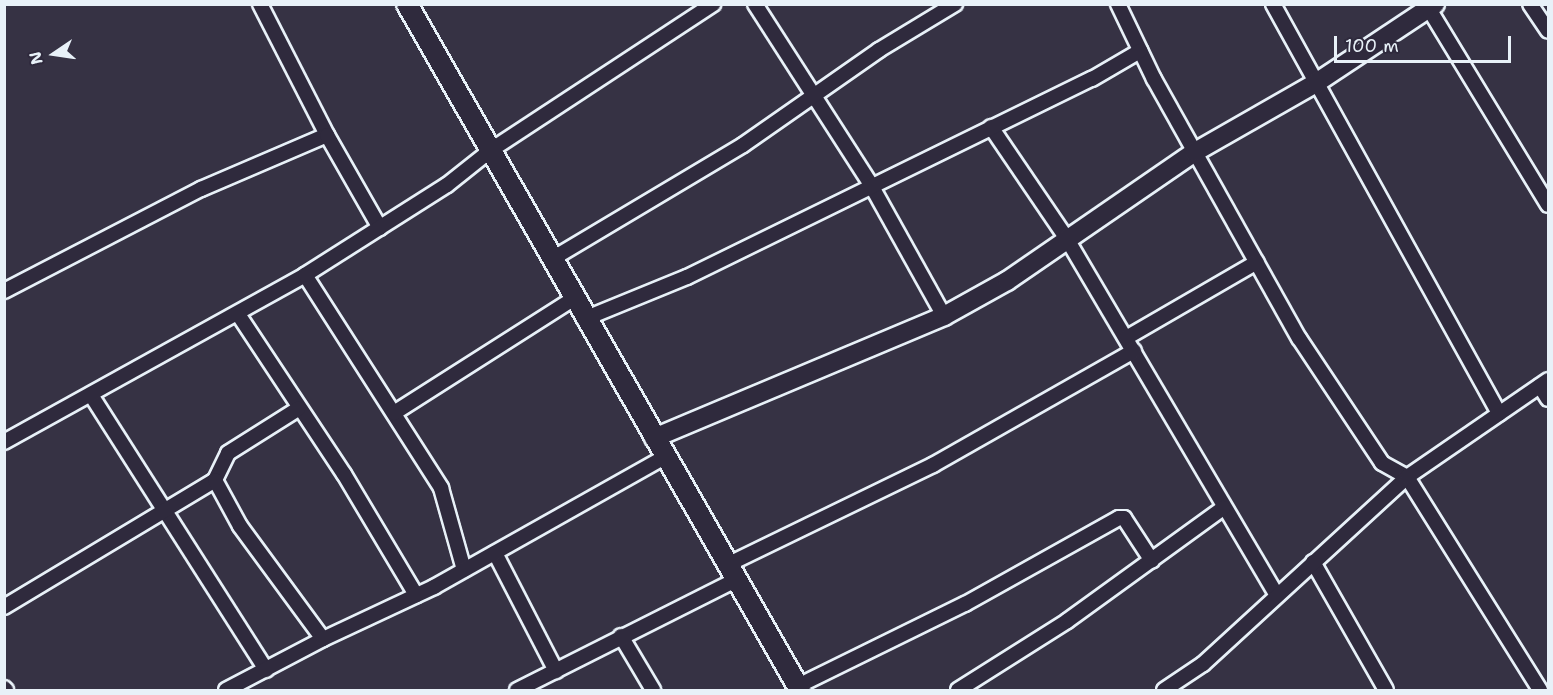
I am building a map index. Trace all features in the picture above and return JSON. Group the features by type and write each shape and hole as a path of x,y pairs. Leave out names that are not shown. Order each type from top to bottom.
{"main road":[{"path":"407,4 584,319 799,688"}],"street":[{"path":"260,4 327,135 380,228"},
{"path":"4,442 305,275 447,185 491,150 713,4"},
{"path":"755,4 871,185 944,316"},
{"path":"552,259 743,145 813,96 955,4"},
{"path":"1118,4 1140,51 1299,338 1382,463 1407,477 1540,690"},
{"path":"1273,4 1499,414"},
{"path":"1530,4 1548,31"},
{"path":"654,438 944,316 1007,281 1195,152 1385,42 1430,6 1548,206"},
{"path":"584,319 687,277 871,185 1092,79 1140,51"},
{"path":"991,127 1067,239 1223,508 1277,595"},
{"path":"4,291 201,189 327,135"},
{"path":"1126,338 1257,262"},
{"path":"305,275 441,488 464,570"},
{"path":"394,413 573,299"},
{"path":"238,314 298,409 344,474 416,596"},
{"path":"517,690 621,636 731,573 933,465 1134,351"},
{"path":"1164,690 1203,664 1407,477 1544,383 1548,399"},
{"path":"92,395 166,508 266,670"},
{"path":"4,607 215,480 228,453 298,409"},
{"path":"226,690 323,639 416,596 665,457"},
{"path":"215,480 240,526 323,639"},
{"path":"958,690 1067,621 1223,508"},
{"path":"799,688 965,604 1119,518 1124,518 1152,561"},
{"path":"495,553 556,671"},
{"path":"1312,562 1386,690"},
{"path":"621,636 653,690"}]}
